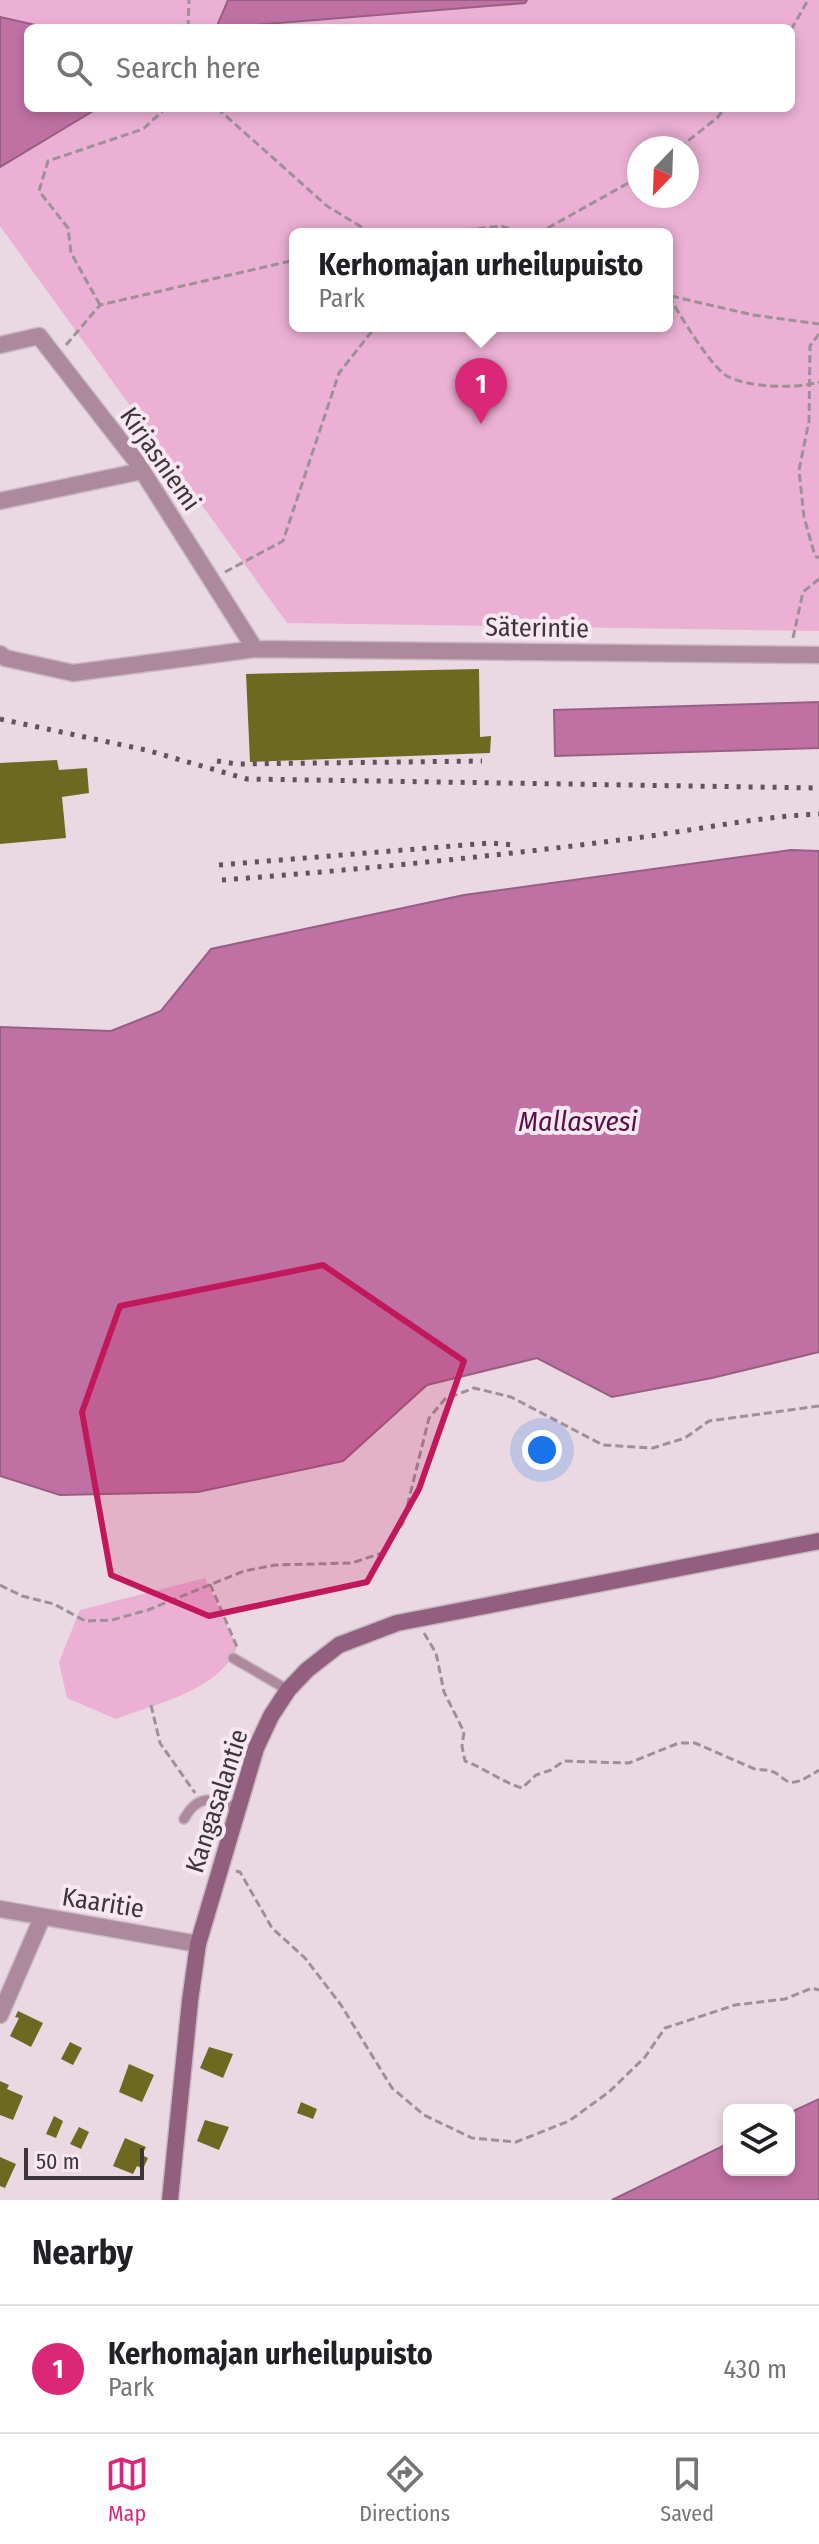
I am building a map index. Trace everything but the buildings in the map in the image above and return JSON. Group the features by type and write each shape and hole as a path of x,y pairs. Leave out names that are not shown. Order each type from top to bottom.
{"main road":[{"name":"Kangasalantie","path":"170,2200 198,1944 256,1748 288,1690 307,1670 339,1645 397,1623 819,1541"}],"street":[{"name":"Kirjasniemi","path":"0,345 39,336 142,471 255,649"},
{"path":"0,501 142,471"},
{"name":"Säterintie","path":"0,654 5,658 73,673 255,649 819,655"},
{"name":"Kaaritie","path":"0,1909 198,1944"},
{"path":"0,2015 42,1918"}],"lane":[{"path":"233,1658 288,1690"},
{"path":"184,1819 190,1808 200,1800 215,1800 238,1808"}],"path":[{"path":"188,24 189,0"},
{"path":"794,24 808,0"},
{"path":"100,305 71,253 68,228 39,191 48,161 143,129 162,112"},
{"path":"221,112 327,206 363,228"},
{"path":"694,136 722,112"},
{"path":"548,228 627,184"},
{"path":"483,228 507,228"},
{"path":"56,357 100,305 289,261"},
{"path":"673,297 753,315 819,324"},
{"path":"673,304 725,375 754,385 808,385 819,382"},
{"path":"211,580 283,541 339,373 371,332"},
{"path":"819,334 810,346 809,421 799,470 804,517 815,556 819,558"},
{"path":"790,654 803,592 819,579"},
{"path":"0,1585 22,1596 54,1604 85,1621 112,1620 148,1610 244,1571 275,1565 352,1563 382,1553 403,1523 429,1418 445,1399 474,1388 511,1397 603,1445 653,1448 685,1438 709,1421 819,1406"},
{"path":"210,1584 237,1647 233,1658"},
{"path":"417,1620 436,1653 444,1692 464,1732 462,1746 465,1761 487,1770 501,1782 522,1788 536,1775 564,1761 629,1763 679,1743 695,1743 757,1770 767,1769 787,1783 800,1783 819,1770"},
{"path":"151,1705 160,1743 200,1800"},
{"path":"233,1880 235,1871 240,1872 272,1928 305,1958 341,2005 392,2088 424,2115 472,2138 516,2142 569,2121 609,2092 645,2057 665,2028 735,2005 785,1999 812,1988 819,1990"}],"highlighted area":[{"path":"323,1265 464,1361 419,1489 367,1582 209,1616 111,1575 82,1412 120,1306"}],"shaded area":[{"path":"0,0 819,0 819,631 287,623 0,226 0,167 91,112 795,112 795,24 31,24 0,17"},
{"path":"205,1578 237,1647 229,1662 217,1674 185,1694 116,1719 67,1698 59,1662 80,1610"}],"water":[{"path":"228,0 527,0 525,3 265,24 218,24"},
{"path":"0,17 31,24 24,24 24,112 91,112 0,167"},
{"path":"819,702 819,748 555,756 554,710"},
{"name":"Mallasvesi","path":"791,850 819,851 819,1352 712,1378 612,1397 537,1358 427,1385 343,1461 198,1492 60,1495 0,1476 0,1027 111,1031 161,1011 211,949 464,895"},
{"path":"819,2099 819,2200 612,2200 723,2146 723,2176 795,2176 795,2110"}],"railway":[{"path":"0,719 146,750 247,779 819,788"},
{"path":"217,761 237,764 482,761"},
{"path":"222,880 521,852 819,814"},
{"path":"219,865 490,843 514,845"}],"place":[{"name":"Kerhomajan urheilupuisto","path":"481,424"}]}
